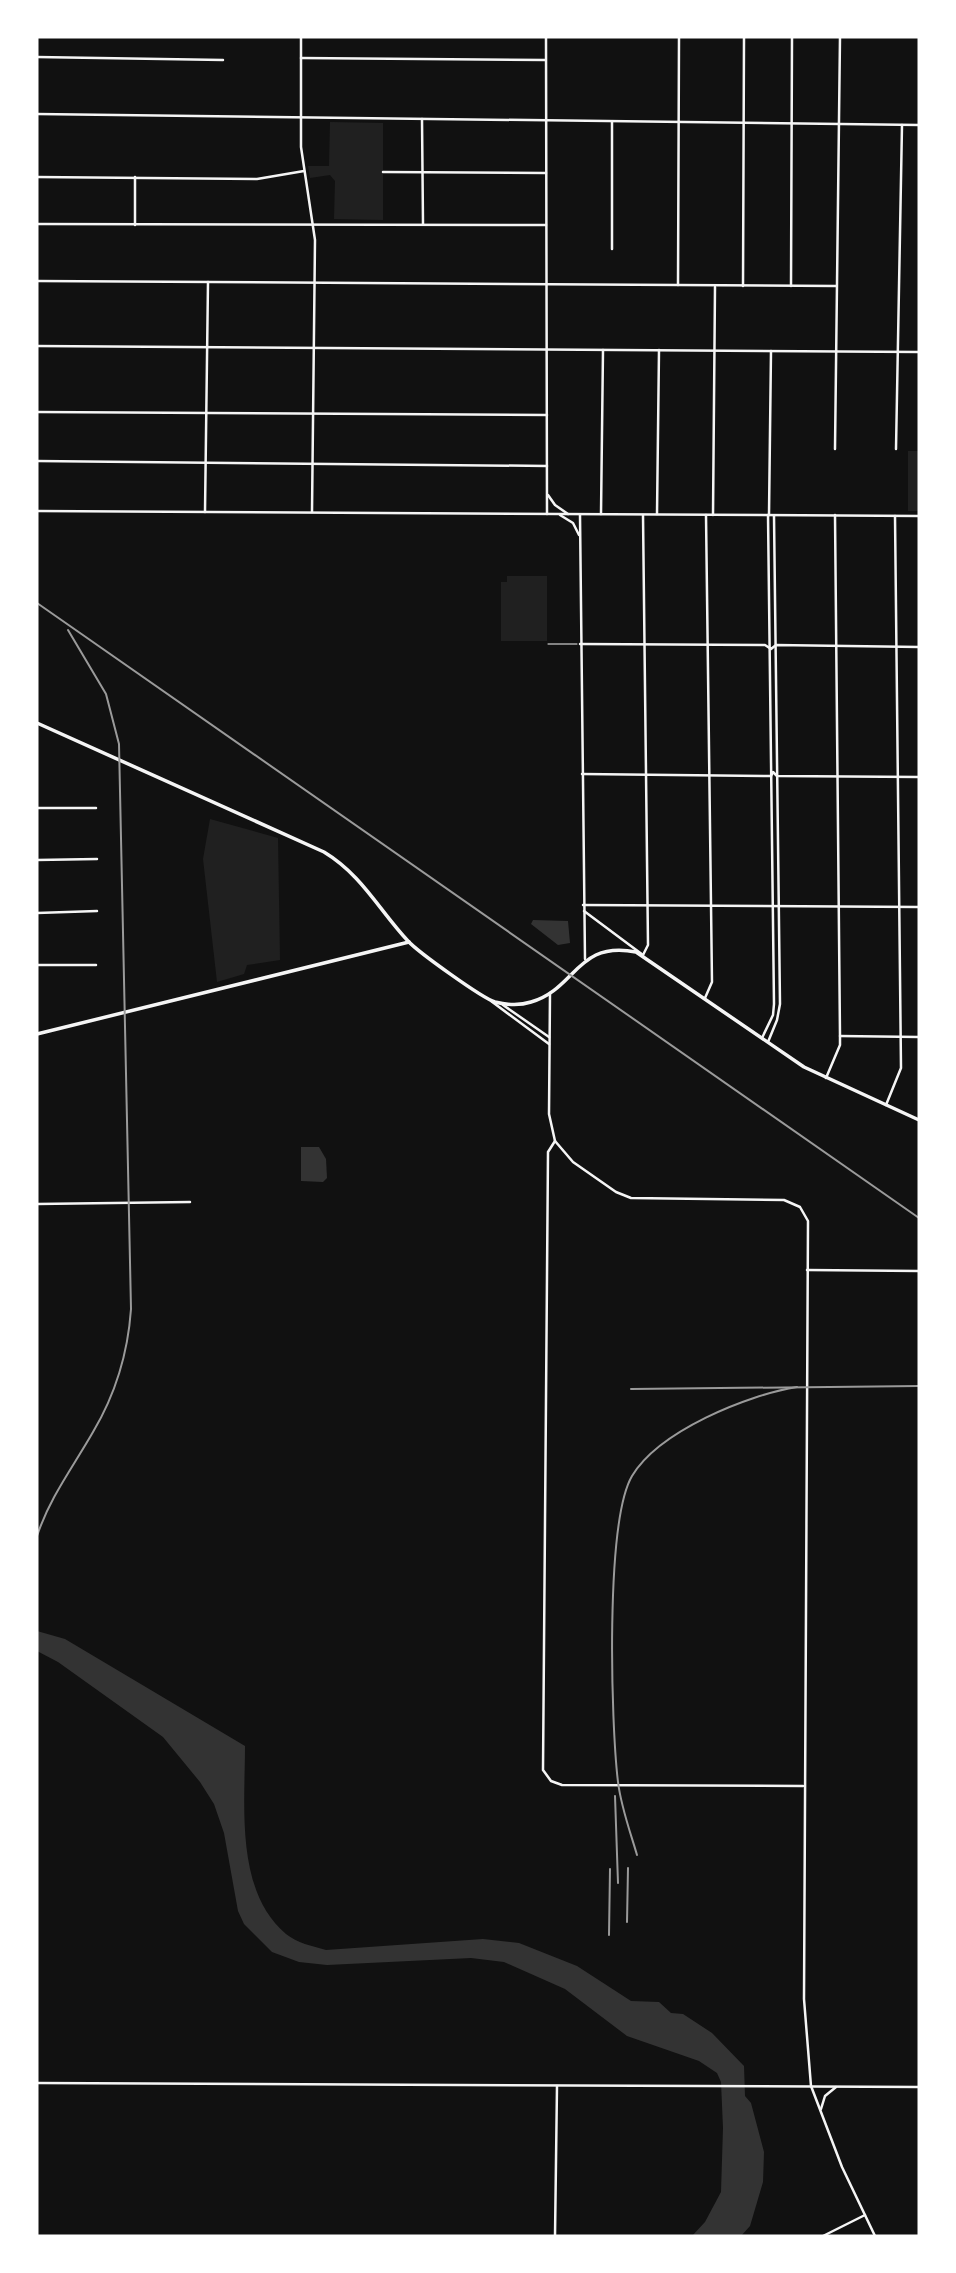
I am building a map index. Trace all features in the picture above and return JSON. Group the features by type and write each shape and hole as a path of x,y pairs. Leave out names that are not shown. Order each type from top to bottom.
{"main road":[{"path":"37,723 324,852 360,880 409,942 492,1001 521,1005 550,993 585,960 611,950 643,955 762,1038 826,1078 919,1119"},
{"path":"37,1034 409,942"}],"street":[{"path":"301,37 300,117 304,171 313,223 315,283 313,513"},
{"path":"546,37 547,514"},
{"path":"677,285 679,37"},
{"path":"743,286 744,37"},
{"path":"791,286 792,37"},
{"path":"835,449 840,37"},
{"path":"37,57 223,60"},
{"path":"300,58 545,60"},
{"path":"37,114 919,125"},
{"path":"422,118 423,224"},
{"path":"612,121 612,248"},
{"path":"896,449 902,125"},
{"path":"37,177 257,179 304,171"},
{"path":"383,172 546,173"},
{"path":"135,177 135,225"},
{"path":"37,224 546,225"},
{"path":"37,281 836,286"},
{"path":"205,512 208,282"},
{"path":"713,515 716,286"},
{"path":"37,346 919,352"},
{"path":"601,514 603,350"},
{"path":"657,514 659,350"},
{"path":"762,1038 773,1015 769,582 771,351"},
{"path":"37,412 547,415"},
{"path":"37,461 547,466"},
{"path":"547,492 555,505 568,514"},
{"path":"37,511 919,516"},
{"path":"554,514 571,522 580,539"},
{"path":"580,514 585,960"},
{"path":"583,910 643,955 648,945 648,906 643,514"},
{"path":"705,998 712,982 706,515"},
{"path":"768,1042 779,1016 775,581 770,515"},
{"path":"826,1078 841,1036 835,515"},
{"path":"886,1105 900,1073 901,1037 895,516"},
{"path":"769,582 775,581"},
{"path":"580,644 770,645 771,649 776,645 919,646"},
{"path":"770,710 776,710"},
{"path":"582,774 771,776 773,779 778,776 919,776"},
{"path":"37,808 96,808"},
{"path":"772,841 778,841"},
{"path":"37,860 97,859"},
{"path":"583,905 919,906"},
{"path":"37,913 97,911"},
{"path":"37,965 96,965"},
{"path":"773,979 779,979"},
{"path":"550,993 549,1114 555,1142 573,1162 616,1192 631,1198 778,1200 800,1207 807,1221 803,1969 811,2087 875,2236"},
{"path":"492,1001 549,1044"},
{"path":"500,1003 549,1037"},
{"path":"841,1036 919,1037"},
{"path":"555,1142 548,1152 543,1770 551,1781 562,1785 803,1786"},
{"path":"37,1204 190,1202"},
{"path":"807,1270 919,1271"},
{"path":"37,2082 919,2087"},
{"path":"555,2236 557,2084"},
{"path":"822,2116 824,2098 838,2087"},
{"path":"823,2236 865,2216"}],"lane":[{"path":"548,644 580,644"}],"shaded area":[{"path":"330,122 383,123 383,220 334,219 335,181 330,175 310,178 308,166 329,166"},
{"path":"908,451 919,451 919,511 908,511"},
{"path":"507,576 547,576 547,641 501,641 501,582 507,582"},
{"path":"210,819 278,838 280,960 247,965 244,974 217,982 203,859"},
{"path":"533,920 568,921 570,943 558,945 531,924"},
{"path":"301,1147 319,1147 326,1159 327,1178 323,1182 301,1181"},
{"path":"37,1631 65,1639 245,1746 246,1846 251,1871 258,1895 270,1916 290,1937 326,1950 483,1939 519,1943 577,1966 631,2001 659,2002 671,2013 683,2014 712,2033 744,2066 745,2096 751,2103 764,2152 763,2182 750,2226 741,2236 692,2236 705,2222 721,2192 723,2128 721,2082 717,2073 699,2061 627,2036 565,1989 504,1962 471,1958 327,1965 299,1962 272,1952 244,1924 238,1911 224,1833 214,1804 200,1782 163,1737 58,1662 37,1651"}],"railway":[{"path":"37,603 919,1218"},
{"path":"37,1536 55,1495 108,1403 123,1357 131,1309 119,744 106,694 68,630"},
{"path":"631,1389 919,1386"},
{"path":"637,1855 619,1791 613,1716 614,1578 623,1500 632,1476 645,1460 683,1430 730,1407 797,1387"},
{"path":"615,1796 618,1883"},
{"path":"627,1922 628,1868"},
{"path":"609,1935 610,1869"}]}
